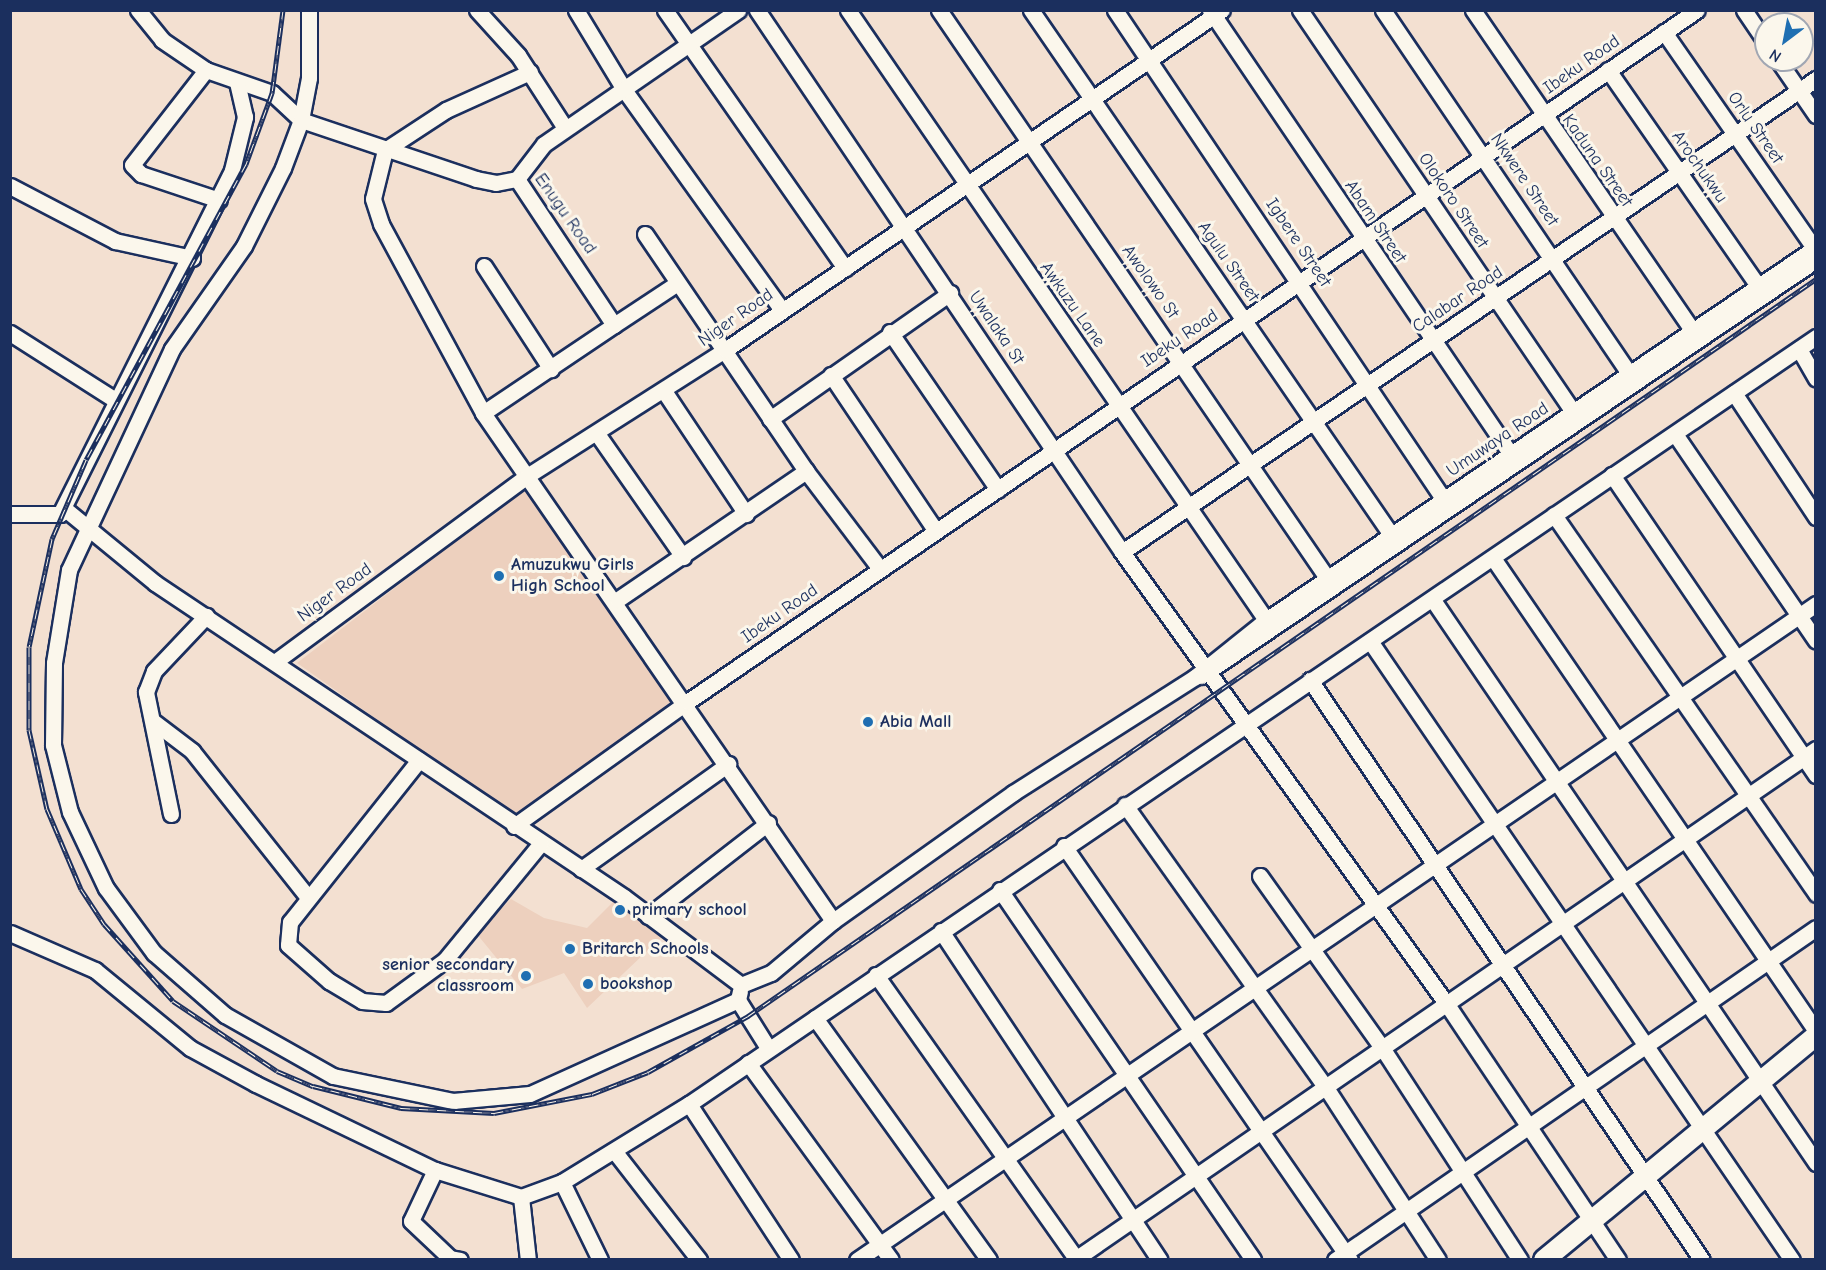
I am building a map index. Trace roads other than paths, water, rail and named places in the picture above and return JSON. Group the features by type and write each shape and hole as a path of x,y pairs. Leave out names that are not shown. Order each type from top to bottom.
{"main road":[{"path":"1544,1260 1815,1036"}],"street":[{"path":"138,10 162,40 206,70 237,83 272,93 301,120 476,179 496,183 517,178"},
{"path":"309,10 309,78 301,120 263,212 172,349 85,529 69,570 54,663 53,745 70,812 106,888 154,953 225,1015 333,1076 453,1101 530,1094 740,992 771,973 833,921 1022,787 1202,673"},
{"path":"477,10 530,72 565,128"},
{"path":"576,10 625,91 782,310"},
{"path":"665,10 688,48 845,268"},
{"name":"Enugu Road","path":"614,325 517,178 544,144 565,128 625,91 738,10"},
{"name":"Uwalaka St","path":"758,10 950,293 1202,673 1245,722 1371,905 1446,1003 1618,1260"},
{"name":"Awkuzu Lane","path":"848,10 965,187 1119,405 1187,509 1266,620"},
{"name":"Awolowo St","path":"939,10 1251,462 1327,578"},
{"name":"Agulu Street","path":"1031,10 1392,536"},
{"name":"Igbere Street","path":"1115,10 1369,382 1444,500"},
{"name":"Olokoro Street","path":"1300,10 1573,412"},
{"name":"Nkwere Street","path":"1383,10 1484,155 1629,374"},
{"name":"Kaduna Street","path":"1473,10 1543,117 1696,336"},
{"name":"Ibeku Road","path":"514,826 687,702 1697,10"},
{"path":"1744,10 1754,25"},
{"name":"Niger Road","path":"276,661 527,476 598,435 725,350 965,187 1215,12"},
{"name":"Abam Street","path":"1215,12 1362,238 1514,460"},
{"name":"Orlu Street","path":"1664,32 1736,133 1815,252"},
{"path":"206,70 132,165 141,174 219,200"},
{"name":"Arochukwu","path":"1608,70 1758,286"},
{"path":"530,72 446,110 385,150 373,199 381,224 483,413 617,600 833,921"},
{"path":"1786,72 1815,115"},
{"name":"Calabar Road","path":"1122,552 1311,421 1495,300 1552,258 1815,79"},
{"path":"60,514 115,400 192,258 219,200 245,117 237,83"},
{"path":"10,186 115,241 192,258"},
{"path":"645,234 676,284 725,350 806,471 880,569"},
{"name":"Umuwaya Road","path":"1202,673 1266,620 1327,578 1444,500 1514,460 1573,412 1629,374 1696,336 1758,286 1815,252"},
{"name":"Umuwaya Road","path":"1202,673 1696,336 1815,252"},
{"path":"484,266 551,369"},
{"path":"483,413 676,284"},
{"path":"770,419 890,332 950,293"},
{"path":"890,332 998,490"},
{"path":"10,333 115,400"},
{"path":"10,933 95,970 190,1048 435,1170 521,1197 562,1182 615,1152 689,1104 1245,722 1433,600 1612,475 1815,338"},
{"path":"1799,349 1815,378"},
{"path":"831,375 936,531"},
{"path":"664,391 746,514"},
{"path":"1734,393 1815,517"},
{"path":"1675,434 1815,641"},
{"path":"598,435 683,557"},
{"path":"617,600 806,471"},
{"path":"1612,475 1737,655 1810,753 1815,775"},
{"path":"10,514 60,514 65,509 85,529 206,616 276,661 648,916 740,992 768,1048"},
{"path":"1554,515 1815,894"},
{"path":"1493,558 1770,960 1815,1031"},
{"path":"1433,600 1761,1079 1815,1163"},
{"path":"857,1260 945,1202 1252,986 1815,604"},
{"path":"171,814 148,681 206,616"},
{"path":"1370,641 1792,1260"},
{"path":"1310,680 1503,966 1648,1175 1702,1260"},
{"path":"154,722 192,751 307,896"},
{"path":"876,975 1002,1161 1076,1259 1381,1046 1503,966 1810,753"},
{"path":"419,760 307,896 290,922 288,945 329,981 362,1001 380,1005 446,960 541,843"},
{"path":"580,869 728,764"},
{"path":"1125,805 1325,1086 1438,1260"},
{"path":"648,916 768,823"},
{"path":"1064,846 1189,1030 1263,1129 1343,1257 1460,1172 1815,928"},
{"path":"1260,876 1309,948 1381,1046 1460,1172 1520,1260"},
{"path":"1000,890 1125,1075 1197,1174 1253,1260"},
{"path":"940,931 1160,1260"},
{"path":"816,1018 945,1202 989,1260"},
{"path":"748,1063 891,1260"},
{"path":"689,1104 791,1260"},
{"path":"615,1152 699,1260"},
{"path":"435,1170 410,1216 414,1227 453,1259"},
{"path":"562,1182 600,1260"},
{"path":"521,1197 528,1260"}],"railway":[{"path":"283,10 272,93 246,164 86,460 52,539 29,647 29,730 47,809 81,889 104,924 173,1001 277,1071 313,1086 401,1108 494,1113 592,1094 648,1072 748,1016 1816,279"}],"place":[{"name":"Amuzukwu Girls High School","path":"499,576"},
{"name":"Abia Mall","path":"868,722"},
{"name":"primary school","path":"620,910"},
{"name":"Britarch Schools","path":"570,949"},
{"name":"senior secondary classroom","path":"526,976"},
{"name":"bookshop","path":"588,984"}]}
